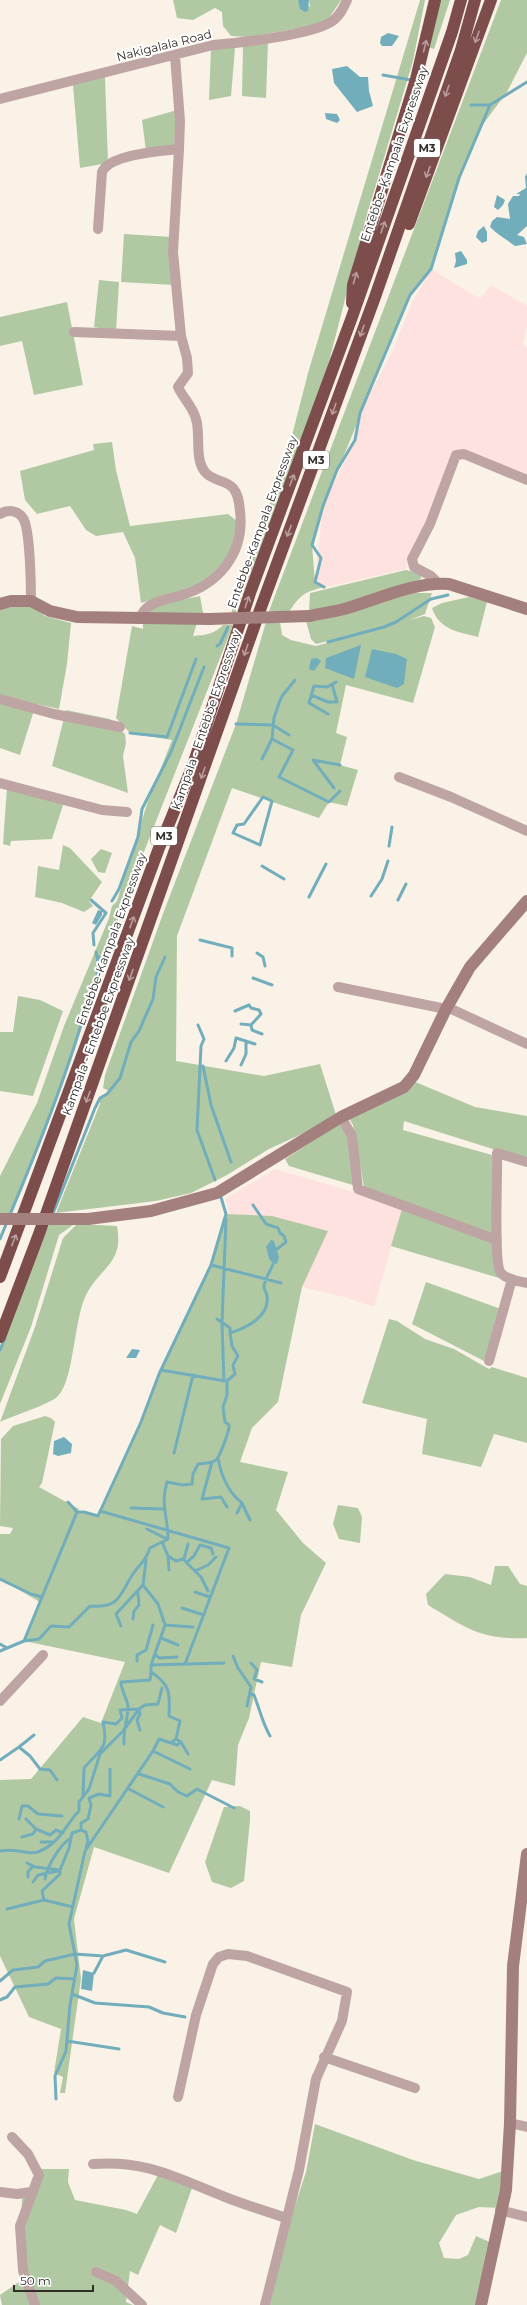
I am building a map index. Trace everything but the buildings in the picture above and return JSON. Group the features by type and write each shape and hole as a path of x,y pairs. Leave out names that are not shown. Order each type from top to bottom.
{"highway":[{"path":"352,317 353,285 414,86 435,0"},
{"name":"Entebbe–Kampala Expressway","path":"352,317 452,32 461,0"},
{"name":"M3","path":"376,294 461,50 475,0"},
{"path":"376,294 388,285 491,0"},
{"name":"Kampala - Entebbe Expressway","path":"0,1337 39,1234 265,596 376,294"},
{"name":"Entebbe-Kampala Expressway","path":"0,1277 159,848 193,765 250,593 352,317"}],"street":[{"name":"Nakigalala Road","path":"0,99 175,56 213,45 239,43 320,27 338,16 347,0"},
{"path":"140,619 141,613 148,606 197,591 209,583 233,556 242,527 239,497 234,488 205,472 200,461 196,417 178,388 188,373 187,358 182,336 173,252 180,121 175,56"},
{"path":"98,229 102,172 106,166 118,160 139,155 179,149"},
{"path":"74,332 182,336"},
{"path":"439,584 432,576 414,567 412,559 430,524 456,455 464,454 527,480"},
{"path":"0,514 12,510 20,514 24,520 30,564 31,601"},
{"path":"0,604 12,601 31,601 50,611 77,618 209,619 310,616 343,609 418,586 449,584 466,591 527,609"},
{"path":"0,699 54,714 120,727"},
{"path":"399,777 439,792 527,831"},
{"path":"0,783 102,810 127,812"},
{"path":"0,1218 88,1219 151,1211 217,1193 342,1117 394,1093 410,1080 446,1008 470,968 527,901"},
{"path":"338,987 446,1008 527,1044"},
{"path":"342,1117 352,1136 358,1189 497,1240"},
{"path":"527,1162 497,1153 497,1240 499,1269 505,1276 512,1280 527,1283"},
{"path":"489,1361 512,1280"},
{"path":"0,1701 43,1655"},
{"path":"481,2305 500,2210 506,2190 510,2123 512,1966 527,1859"},
{"path":"178,2098 188,2045 213,1964 219,1957 228,1954 247,1956 347,1992 342,2021 324,2057 312,2093 308,2128 265,2305"},
{"path":"324,2057 415,2088"},
{"path":"510,2123 527,2127"},
{"path":"12,2137 28,2154 39,2175 38,2181 31,2192 20,2226 20,2252 24,2271 35,2305"},
{"path":"92,2164 122,2164 156,2169 228,2198 286,2218"},
{"path":"0,2192 18,2194 31,2192"},
{"path":"500,2210 527,2217"},
{"path":"96,2272 116,2281 142,2305"}],"shaded area":[{"path":"431,269 480,299 491,285 527,306 527,326 523,343 527,348 527,480 463,452 430,519 409,554 406,569 326,587 315,582 323,506 355,440 360,413 394,348 412,303"},
{"path":"275,1169 357,1193 402,1209 374,1307 344,1297 302,1287 327,1231 230,1214 225,1199"}],"green space":[{"path":"173,0 298,0 310,7 309,0 341,0 329,18 318,25 248,37 231,36 223,26 222,12 215,8 193,20 177,18"},
{"path":"420,0 425,0 413,61 366,218 323,385 235,614 231,614 244,567 254,548 288,451 308,373"},
{"path":"439,0 450,0 434,49 428,47"},
{"path":"501,0 527,0 527,53 507,92 481,127 458,182 431,269 410,295 323,506 312,545 315,582 324,587 303,595 289,612 269,611"},
{"path":"268,42 266,98 242,96 243,45"},
{"path":"233,45 235,48 231,96 209,100 211,48"},
{"path":"105,77 108,163 80,168 73,85"},
{"path":"177,110 174,146 146,151 142,120"},
{"path":"124,234 172,237 174,285 121,282"},
{"path":"99,280 119,282 116,331 94,327"},
{"path":"67,302 83,385 34,395 22,341 0,346 0,317"},
{"path":"112,442 116,470 130,526 228,514 238,522 230,555 211,575 193,588 141,603 135,558 123,532 96,536 86,530 70,506 37,514 25,500 20,471 94,450 93,444"},
{"path":"406,570 421,574 421,579 338,606 309,611 310,593"},
{"path":"415,593 432,593 425,614 402,623 316,644 311,639 306,621"},
{"path":"200,596 203,613 146,613 157,605"},
{"path":"469,597 487,602 478,637 450,629 445,626 439,621 432,608 442,603"},
{"path":"25,605 36,609 45,616 71,623 67,664 59,709 36,704 20,755 0,748 0,609"},
{"path":"424,616 431,618 435,627 413,703 346,685 336,733 347,737 340,765 358,770 347,806 329,802 319,818 232,788 177,936 176,1061 264,1076 320,1064 337,1118 269,1149 227,1175 191,1193 156,1201 56,1213 100,1104 100,1098 109,1091 103,1088 105,1075 164,911 236,724 266,622 280,622 282,635 291,640 316,646"},
{"path":"197,623 193,636 210,634 223,625 233,625 122,908 50,1117 11,1213 0,1213 0,1176 37,1103 64,1026 109,918 112,906 117,901 147,804 172,740 130,733 116,718 132,626 143,629 143,624"},
{"path":"66,710 110,719 125,734 126,743 123,756 128,793 52,766"},
{"path":"7,787 64,802 52,839 11,841 10,846 3,844"},
{"path":"63,845 70,848 102,882 89,901 93,906 84,912 62,903 35,897 38,866 59,870"},
{"path":"101,849 112,853 105,873 98,872 91,859"},
{"path":"18,996 40,1000 63,1011 33,1096 0,1091 0,1032 13,1032"},
{"path":"413,1081 475,1107 527,1116 527,1160 404,1121 403,1130 492,1155 495,1237 364,1187 353,1125 349,1118"},
{"path":"339,1124 347,1131 356,1186 289,1166 285,1159"},
{"path":"402,1209 497,1243 499,1278 391,1246"},
{"path":"226,1214 272,1216 328,1231 302,1287 278,1402 252,1428 240,1462 288,1472 276,1510 303,1543 326,1563 301,1615 292,1667 261,1662 249,1718 238,1745 235,1786 212,1780 169,1873 94,1847 74,1919 81,1979 65,2093 60,2093 63,2077 54,2073 61,2029 29,2017 0,1956 0,1780 31,1779 83,1717 101,1723 125,1662 24,1641 40,1602 0,1579 0,1534 10,1534 13,1528 0,1526 1,1439 13,1426 45,1416 51,1418 55,1422 42,1483 39,1487 79,1509 78,1512 98,1516 141,1422 159,1374 211,1265"},
{"path":"49,1224 73,1225 59,1235 31,1327 0,1404 0,1350"},
{"path":"77,1224 117,1226 118,1239 114,1257 86,1295 79,1319 71,1363 63,1388 58,1396 48,1403 0,1422 35,1327 63,1238"},
{"path":"426,1282 501,1309 484,1361 412,1324"},
{"path":"389,1319 397,1321 425,1339 454,1349 489,1369 492,1367 527,1378 527,1443 494,1434 481,1467 422,1454 427,1419 362,1403"},
{"path":"338,1505 358,1508 362,1517 360,1543 339,1539 333,1524"},
{"path":"495,1566 508,1566 520,1584 527,1586 527,1638 485,1635 464,1626 428,1605 426,1594 445,1574 470,1577 491,1585"},
{"path":"240,1806 250,1811 244,1881 231,1888 212,1882 205,1862 224,1807"},
{"path":"315,2124 413,2160 479,2179 506,2170 499,2208 479,2207 456,2215 439,2243 444,2258 459,2259 468,2255 476,2236 492,2243 486,2275 475,2305 270,2305 290,2221 306,2172"},
{"path":"41,2169 69,2169 68,2182 75,2200 126,2210 137,2214 159,2173 192,2188 176,2233 160,2225 138,2275 130,2271 126,2302 133,2305 2,2305 0,2295 22,2280 19,2262 22,2198 31,2188"}],"water":[{"path":"298,0 309,0 308,11 305,12 300,9"},
{"path":"388,33 399,36 392,46 382,46 380,43 381,37"},
{"path":"347,66 360,77 368,77 369,91 373,106 357,112 334,83 332,69"},
{"path":"325,113 337,114 340,120 337,123 326,119"},
{"path":"527,173 527,226 517,235 524,237 527,244 515,246 490,227 492,221 497,217 510,219 508,204 513,196 519,196 520,194 516,194 526,188 525,177"},
{"path":"497,195 505,200 503,205 498,210 494,207"},
{"path":"484,226 487,232 487,241 482,243 476,237 478,231"},
{"path":"461,251 467,260 467,264 454,268 456,261 455,253"},
{"path":"361,645 354,679 325,668 326,658"},
{"path":"372,649 396,654 407,659 404,684 397,688 365,677"},
{"path":"317,658 321,661 314,671 309,669 311,659"},
{"path":"98,910 102,911 102,915 96,925 92,923"},
{"path":"271,1240 274,1241 279,1257 277,1264 270,1260 266,1247"},
{"path":"132,1349 140,1350 136,1358 126,1358"},
{"path":"64,1437 72,1444 71,1453 58,1456 53,1454 54,1441"},
{"path":"83,1970 94,1973 92,1991 81,1989"}],"waterway":[{"path":"383,75 411,80"},
{"path":"471,105 490,105 527,82"},
{"path":"324,587 315,582 321,558 312,545 323,506 337,470 355,440 360,413 410,295 431,269 459,178 490,105"},
{"path":"328,642 384,627 396,622 431,599 448,595"},
{"path":"217,646 220,644 228,627"},
{"path":"130,733 167,737 196,659"},
{"path":"112,901 119,889 138,837 142,809 171,752 204,667"},
{"path":"262,759 272,739 274,718 279,703 282,696 295,680"},
{"path":"328,714 309,703 314,686 327,687 336,682"},
{"path":"311,695 328,702 337,702 332,684"},
{"path":"236,724 273,725 289,735"},
{"path":"272,739 293,750 279,777 329,802 340,791"},
{"path":"334,788 313,760 340,765"},
{"path":"263,797 272,801 260,845 233,833 237,825 244,824 263,797"},
{"path":"389,846 392,827"},
{"path":"371,896 382,879 388,861"},
{"path":"309,897 326,864"},
{"path":"262,866 284,879"},
{"path":"398,900 406,884"},
{"path":"91,900 106,913 93,933 94,945"},
{"path":"200,940 232,948 232,956"},
{"path":"9,1217 57,1098 94,989 98,971 96,952"},
{"path":"257,953 263,957 265,966"},
{"path":"97,957 105,959"},
{"path":"52,1216 95,1108 100,1098 107,1094 120,1078 131,1042 139,1031 153,999 156,977 165,957"},
{"path":"253,978 272,985"},
{"path":"235,1011 249,1005 251,1008 259,1010 261,1014 251,1025"},
{"path":"241,1024 251,1025 252,1030 262,1034"},
{"path":"198,1025 204,1039 201,1046 197,1130 215,1180"},
{"path":"226,1061 234,1048 236,1038 255,1044"},
{"path":"241,1065 246,1054 246,1041"},
{"path":"203,1066 211,1105 231,1162"},
{"path":"0,1579 31,1594 42,1597 77,1512 84,1512 98,1516 141,1422 159,1374 211,1265 226,1214 220,1194"},
{"path":"253,1205 266,1224 278,1228 280,1233 284,1236 286,1242 276,1250"},
{"path":"224,1381 222,1323 226,1219"},
{"path":"0,1239 7,1222"},
{"path":"0,1651 24,1641 39,1639 51,1626 69,1627 90,1606 108,1605 114,1602 118,1599 133,1574 144,1560 150,1548 168,1539 164,1504 167,1482 183,1485 192,1484 193,1474 198,1464 213,1462 218,1457 229,1428 229,1425 225,1422 223,1407 227,1395 227,1381 235,1374 233,1365 238,1356 232,1346 230,1333 249,1325 261,1316 265,1310 267,1294 264,1284 273,1264"},
{"path":"211,1265 281,1283"},
{"path":"217,1319 230,1328 230,1333"},
{"path":"0,1350 5,1338"},
{"path":"161,1370 225,1381"},
{"path":"174,1453 193,1375"},
{"path":"218,1458 226,1483 233,1494 242,1503 237,1513"},
{"path":"212,1462 202,1499 221,1497 227,1507"},
{"path":"68,1502 77,1512"},
{"path":"242,1503 250,1520"},
{"path":"131,1508 163,1509"},
{"path":"100,1511 229,1548 185,1664"},
{"path":"147,1529 167,1539"},
{"path":"162,1542 168,1556 176,1561 183,1559 201,1577 208,1591"},
{"path":"184,1559 188,1544"},
{"path":"187,1562 194,1556 200,1545 211,1548 213,1554"},
{"path":"168,1556 169,1570"},
{"path":"195,1571 208,1565 216,1557"},
{"path":"146,1560 143,1585 158,1604 165,1625 151,1665 224,1663"},
{"path":"121,1626 116,1614 143,1585"},
{"path":"195,1592 210,1597"},
{"path":"133,1619 134,1611 139,1605 138,1593"},
{"path":"24,1641 42,1597"},
{"path":"182,1608 204,1615"},
{"path":"137,1661 137,1655 146,1650 153,1625"},
{"path":"165,1625 193,1627"},
{"path":"161,1638 178,1645"},
{"path":"0,1644 7,1648"},
{"path":"155,1654 159,1658 177,1657"},
{"path":"233,1656 238,1668 251,1687 247,1706"},
{"path":"251,1663 257,1670 254,1679 262,1682"},
{"path":"151,1665 151,1672 166,1686 169,1696 169,1716 180,1721 176,1739 181,1742 188,1754"},
{"path":"124,1744 128,1706 121,1682 150,1680 151,1672"},
{"path":"140,1730 137,1720 140,1714 139,1709 145,1705 158,1704 162,1688"},
{"path":"251,1694 254,1695 270,1736"},
{"path":"83,1796 84,1768 99,1752 104,1744 105,1731 103,1722 116,1724 122,1718 120,1710 139,1709"},
{"path":"41,1842 54,1842 79,1811 79,1802 89,1789 100,1754 123,1731 139,1709"},
{"path":"34,1735 19,1747 30,1756 40,1769 50,1770 57,1780"},
{"path":"171,1743 159,1739 153,1751 190,1769"},
{"path":"176,1739 171,1743 177,1745 181,1742"},
{"path":"0,1760 19,1747"},
{"path":"56,2099 55,2076 66,2051 70,2005 77,1965 69,1924 85,1851 153,1751"},
{"path":"44,1900 42,1891 60,1874 60,1870 69,1848 72,1833 81,1830 81,1823 88,1819 91,1805 89,1798 99,1794 110,1796 110,1769"},
{"path":"139,1774 170,1784 178,1792 187,1796 197,1789 234,1808"},
{"path":"129,1789 163,1807"},
{"path":"19,1819 22,1806 28,1806 38,1814 62,1816"},
{"path":"26,1819 36,1829 50,1835 56,1830 63,1833"},
{"path":"22,1837 33,1834 36,1829"},
{"path":"81,1830 86,1832 88,1842 86,1848"},
{"path":"45,1879 54,1857 62,1846 71,1838"},
{"path":"0,1851 15,1850 33,1853 39,1852 54,1842"},
{"path":"27,1863 35,1867 60,1870"},
{"path":"28,1877 28,1872 33,1866"},
{"path":"33,1882 38,1875 58,1871"},
{"path":"7,1909 44,1900 73,1907"},
{"path":"94,1973 103,1956 126,1950 165,1962"},
{"path":"0,1981 13,1970 38,1967 45,1961 75,1954 103,1956"},
{"path":"0,2000 7,1997 15,1987 48,1984 56,1978 75,1979"},
{"path":"72,1994 95,2003 149,2007 163,2013 185,2017"},
{"path":"67,2041 119,2049"}]}
